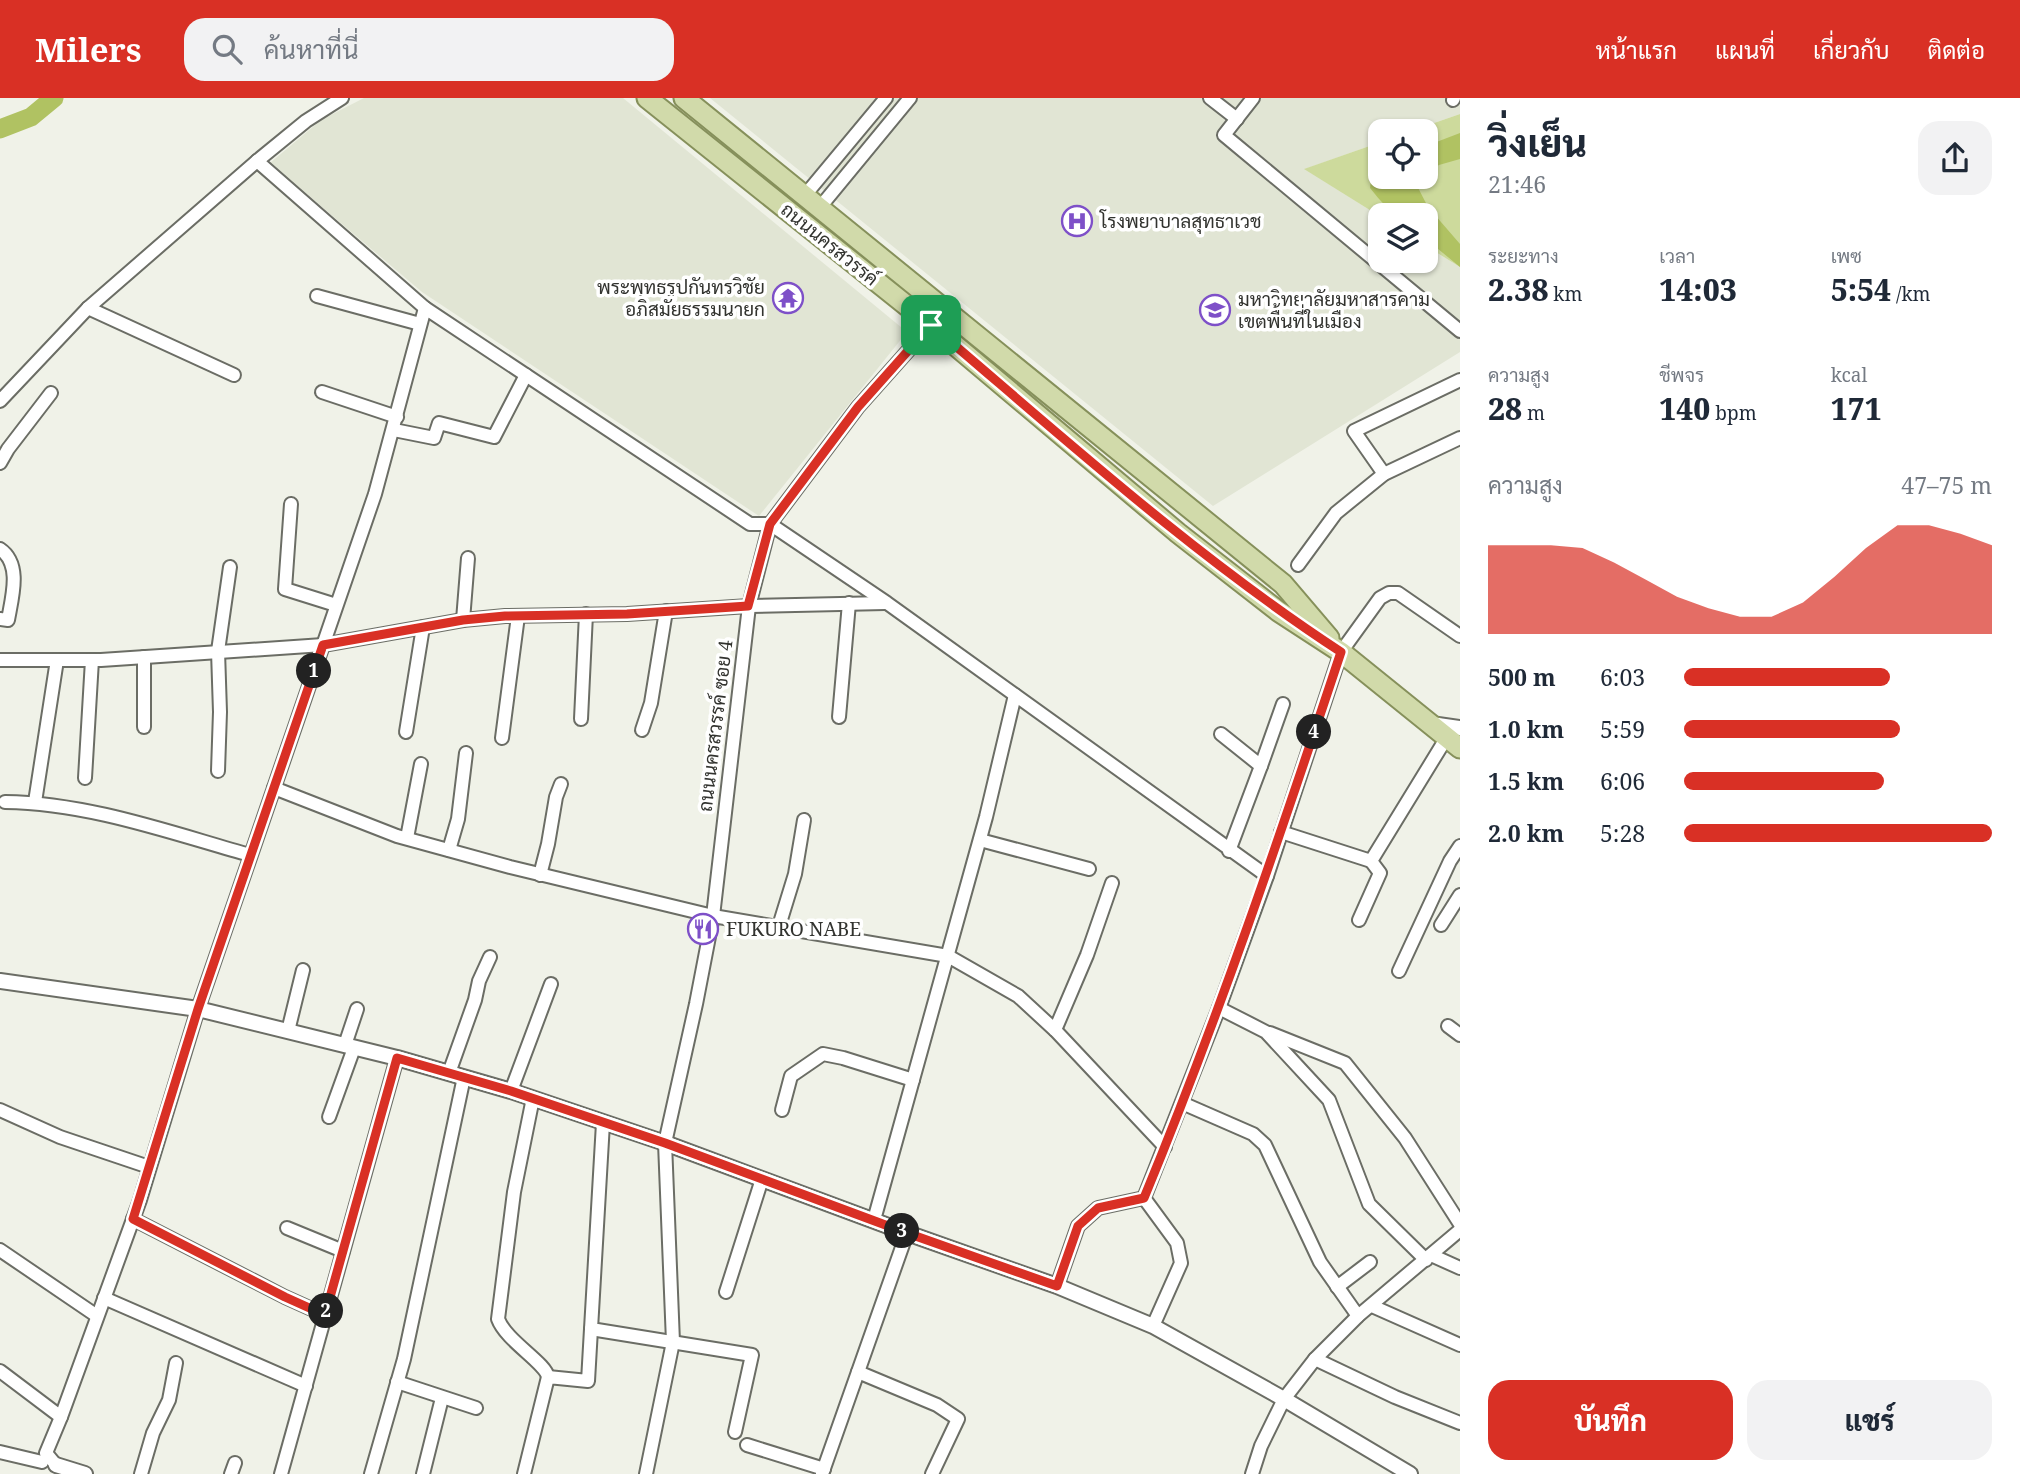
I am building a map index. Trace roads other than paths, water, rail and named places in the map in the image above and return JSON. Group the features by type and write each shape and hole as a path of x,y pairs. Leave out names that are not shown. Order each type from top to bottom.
{"main road":[{"name":"ถนนนครสวรรค์","path":"648,98 931,325 1178,534 1278,611 1341,652 1429,723 1456,738"},
{"name":"ถนนนครสวรรค์","path":"684,98 813,200 1293,593 1341,652"},
{"path":"1278,611 1293,593"}],"street":[{"path":"1,399 88,308 257,161 306,121 342,98"},
{"path":"813,200 910,98"},
{"path":"1210,98 1237,119"},
{"path":"1253,98 1224,135 1460,331"},
{"path":"813,200 886,99 899,111"},
{"path":"257,161 425,308 750,524 770,524 887,603 1267,876"},
{"path":"317,296 420,324"},
{"path":"88,308 234,375"},
{"path":"45,1463 133,1219 198,1009 375,494 425,308"},
{"name":"ถนนนครสวรรค์ ซอย 4","path":"646,1474 673,1342 665,1143 713,916 748,606 770,524 858,407 931,325"},
{"path":"322,393 434,439 439,423 494,437 526,375"},
{"path":"1384,474 1354,431 1460,380"},
{"path":"0,463 51,393"},
{"path":"1298,565 1336,513 1384,474 1460,438"},
{"path":"291,504 285,589 336,605"},
{"path":"0,549 7,554 14,574 8,620 0,619"},
{"path":"463,620 468,558"},
{"path":"218,771 218,651 230,567"},
{"path":"1144,1198 1267,876 1341,652 1380,598 1389,593 1398,593 1460,636"},
{"path":"839,717 849,603"},
{"path":"0,660 92,660 323,645 463,620 518,616 887,603"},
{"path":"642,730 651,703 666,611"},
{"path":"581,719 586,614"},
{"path":"502,738 518,616"},
{"path":"406,732 423,627"},
{"path":"144,727 145,657"},
{"path":"35,802 57,660"},
{"path":"85,778 92,660"},
{"path":"874,1220 980,840 1015,695"},
{"path":"1229,851 1283,704"},
{"path":"1221,734 1261,766"},
{"path":"1371,861 1456,738"},
{"path":"449,850 458,819 466,753"},
{"path":"407,838 421,764"},
{"path":"540,875 548,845 555,797 561,784"},
{"path":"274,788 407,838 540,875 713,916 948,956 1018,996 1055,1030 1165,1147"},
{"path":"5,802 35,802 115,817 250,855"},
{"path":"779,926 795,874 804,820"},
{"path":"1281,832 1371,861 1380,873 1359,920"},
{"path":"980,840 1089,869"},
{"path":"1399,971 1450,861 1460,846"},
{"path":"1055,1030 1087,955 1112,883"},
{"path":"1441,925 1460,895"},
{"path":"449,1073 479,981 490,957"},
{"path":"288,1031 303,970"},
{"path":"0,981 198,1009 464,1077 665,1143 1057,1286 1153,1326 1284,1399 1392,1469 1410,1474"},
{"path":"511,1091 551,984"},
{"path":"1219,1007 1266,1032 1345,1063 1405,1138 1460,1224"},
{"path":"329,1117 357,1009"},
{"path":"1448,1026 1460,1035"},
{"path":"1266,1032 1329,1100 1369,1204 1429,1257 1460,1268"},
{"path":"782,1110 791,1076 804,1070 820,1055 844,1058 913,1080"},
{"path":"281,1474 397,1058"},
{"path":"371,1474 421,1284 464,1077"},
{"path":"524,1474 548,1377 544,1367 528,1356 506,1333 498,1318 518,1168 533,1098"},
{"path":"1182,1103 1253,1134 1265,1145 1320,1262 1358,1315"},
{"path":"0,1110 60,1138 149,1167"},
{"path":"548,1377 588,1381 603,1123"},
{"path":"726,1292 762,1179"},
{"path":"1057,1286 1078,1226 1098,1208 1144,1198"},
{"path":"1144,1198 1177,1243 1181,1263 1153,1326"},
{"path":"133,1219 325,1315"},
{"path":"287,1228 344,1251"},
{"path":"1252,1474 1261,1447 1284,1399 1315,1359 1358,1315 1460,1230"},
{"path":"747,1445 823,1471 907,1233"},
{"path":"0,1250 97,1316"},
{"path":"1337,1287 1370,1262"},
{"path":"104,1297 306,1386"},
{"path":"1372,1306 1460,1345"},
{"path":"591,1329 752,1355 735,1432"},
{"path":"1315,1359 1395,1397 1460,1423"},
{"path":"141,1474 153,1433 169,1400 176,1363"},
{"path":"0,1371 61,1416"},
{"path":"858,1372 937,1405 958,1419 932,1474"},
{"path":"397,1382 477,1408"},
{"path":"423,1474 442,1398"},
{"path":"0,1452 85,1474"}],"waterway":[{"path":"0,129 31,117 54,98"}],"place":[{"name":"โรงพยาบาลสุทธาเวช","path":"1077,221"},
{"name":"พระพุทธรูปกันทรวิชัย อภิสมัยธรรมนายก","path":"788,298"},
{"name":"มหาวิทยาลัยมหาสารคาม เขตพื้นที่ในเมือง","path":"1215,310"},
{"name":"FUKURO NABE","path":"703,929"}]}
